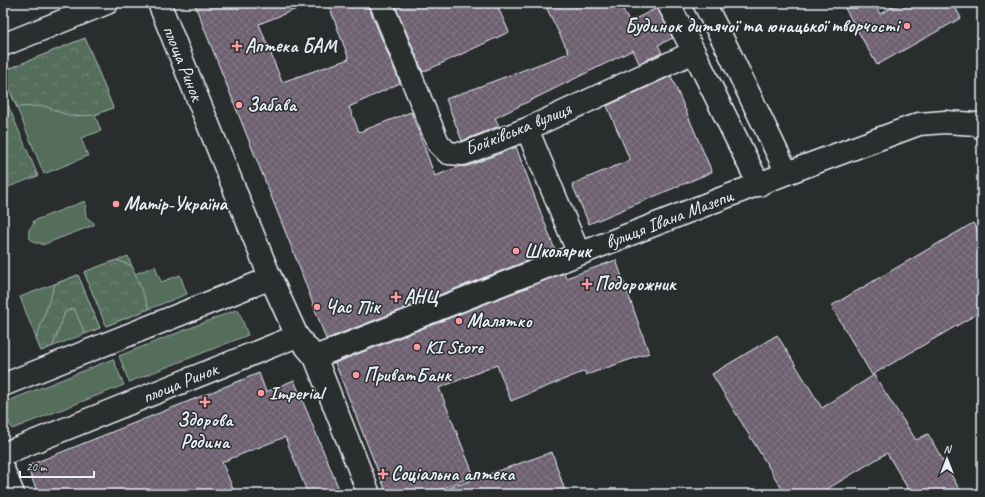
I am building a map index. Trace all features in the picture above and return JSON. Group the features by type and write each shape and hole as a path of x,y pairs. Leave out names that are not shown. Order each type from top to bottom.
{"street":[{"name":"площа Ринок","path":"3,454 297,336 271,278 158,3"},
{"name":"Бойківська вулиця","path":"381,3 438,143 448,153 463,154 527,129 694,52"},
{"path":"668,3 694,52 759,185"},
{"path":"704,3 728,48 787,173"},
{"path":"3,45 96,5"},
{"name":"вулиця Івана Мазепи","path":"315,357 787,173 919,124 945,122 976,124 982,128"},
{"path":"527,129 579,254"},
{"path":"3,385 271,278"},
{"path":"297,336 315,357 369,494"},
{"path":"3,469 13,494"}],"green space":[{"path":"85,38 113,108 95,115 101,131 81,138 88,156 44,174 3,71"},
{"path":"85,38 113,108 94,115 70,116 44,106 17,107 3,71"},
{"path":"3,93 38,176 3,189"},
{"path":"85,201 86,217 94,223 94,225 42,245 41,243 35,243 30,239 28,234 30,228 34,224 33,221"},
{"path":"128,256 135,274 155,266 161,282 180,275 187,294 106,326 84,272"},
{"path":"117,260 132,266 149,309 106,326 84,272"},
{"path":"78,275 100,328 41,351 20,297"},
{"path":"78,275 100,328 85,334 74,308 65,312 53,346 41,351 36,339 55,284"},
{"path":"238,309 248,335 129,382 119,356"},
{"path":"113,359 124,385 12,429 3,409 3,403"}],"building":[{"path":"194,3 309,3 259,24 282,82 349,59 328,3 369,3 369,8 400,83 349,107 359,132 411,112 435,176 461,166 468,166 516,147 555,250 326,339 299,266"},
{"path":"394,3 496,3 509,32 423,72"},
{"path":"544,3 620,3 629,22 657,8 673,38 658,45 662,53 639,63 633,50 495,118 499,126 462,141 446,99 569,53"},
{"path":"842,3 874,3 880,14 901,3 953,3 961,18 877,65"},
{"path":"671,76 712,172 589,224 572,184 630,160 607,106"},
{"path":"973,223 982,238 982,311 872,375 831,306"},
{"path":"616,260 649,353 586,375 585,371 511,401 497,365 439,388 474,476 429,494 387,494 335,363 564,273 566,278"},
{"path":"777,335 822,408 874,375 916,440 928,434 962,494 911,494 887,453 819,494 785,494 712,374"},
{"path":"259,373 266,392 294,380 341,494 308,494 285,437 222,462 235,494 38,494 27,466"},
{"path":"552,452 566,494 442,494 441,491"}],"place":[{"name":"Будинок дитячої та юнацької творчості","path":"907,26"},
{"name":"Аптека БАМ","path":"237,46"},
{"name":"Забава","path":"239,105"},
{"name":"Матір-Україна","path":"116,204"},
{"name":"Школярик","path":"516,251"},
{"name":"Подорожник","path":"587,284"},
{"name":"АНЦ","path":"396,297"},
{"name":"Час Пік","path":"317,307"},
{"name":"Малятко","path":"459,321"},
{"name":"KI Store","path":"417,347"},
{"name":"ПриватБанк","path":"356,375"},
{"name":"Imperial","path":"261,393"},
{"name":"Здорова Родина","path":"205,402"},
{"name":"Соціальна аптека","path":"383,474"}]}
